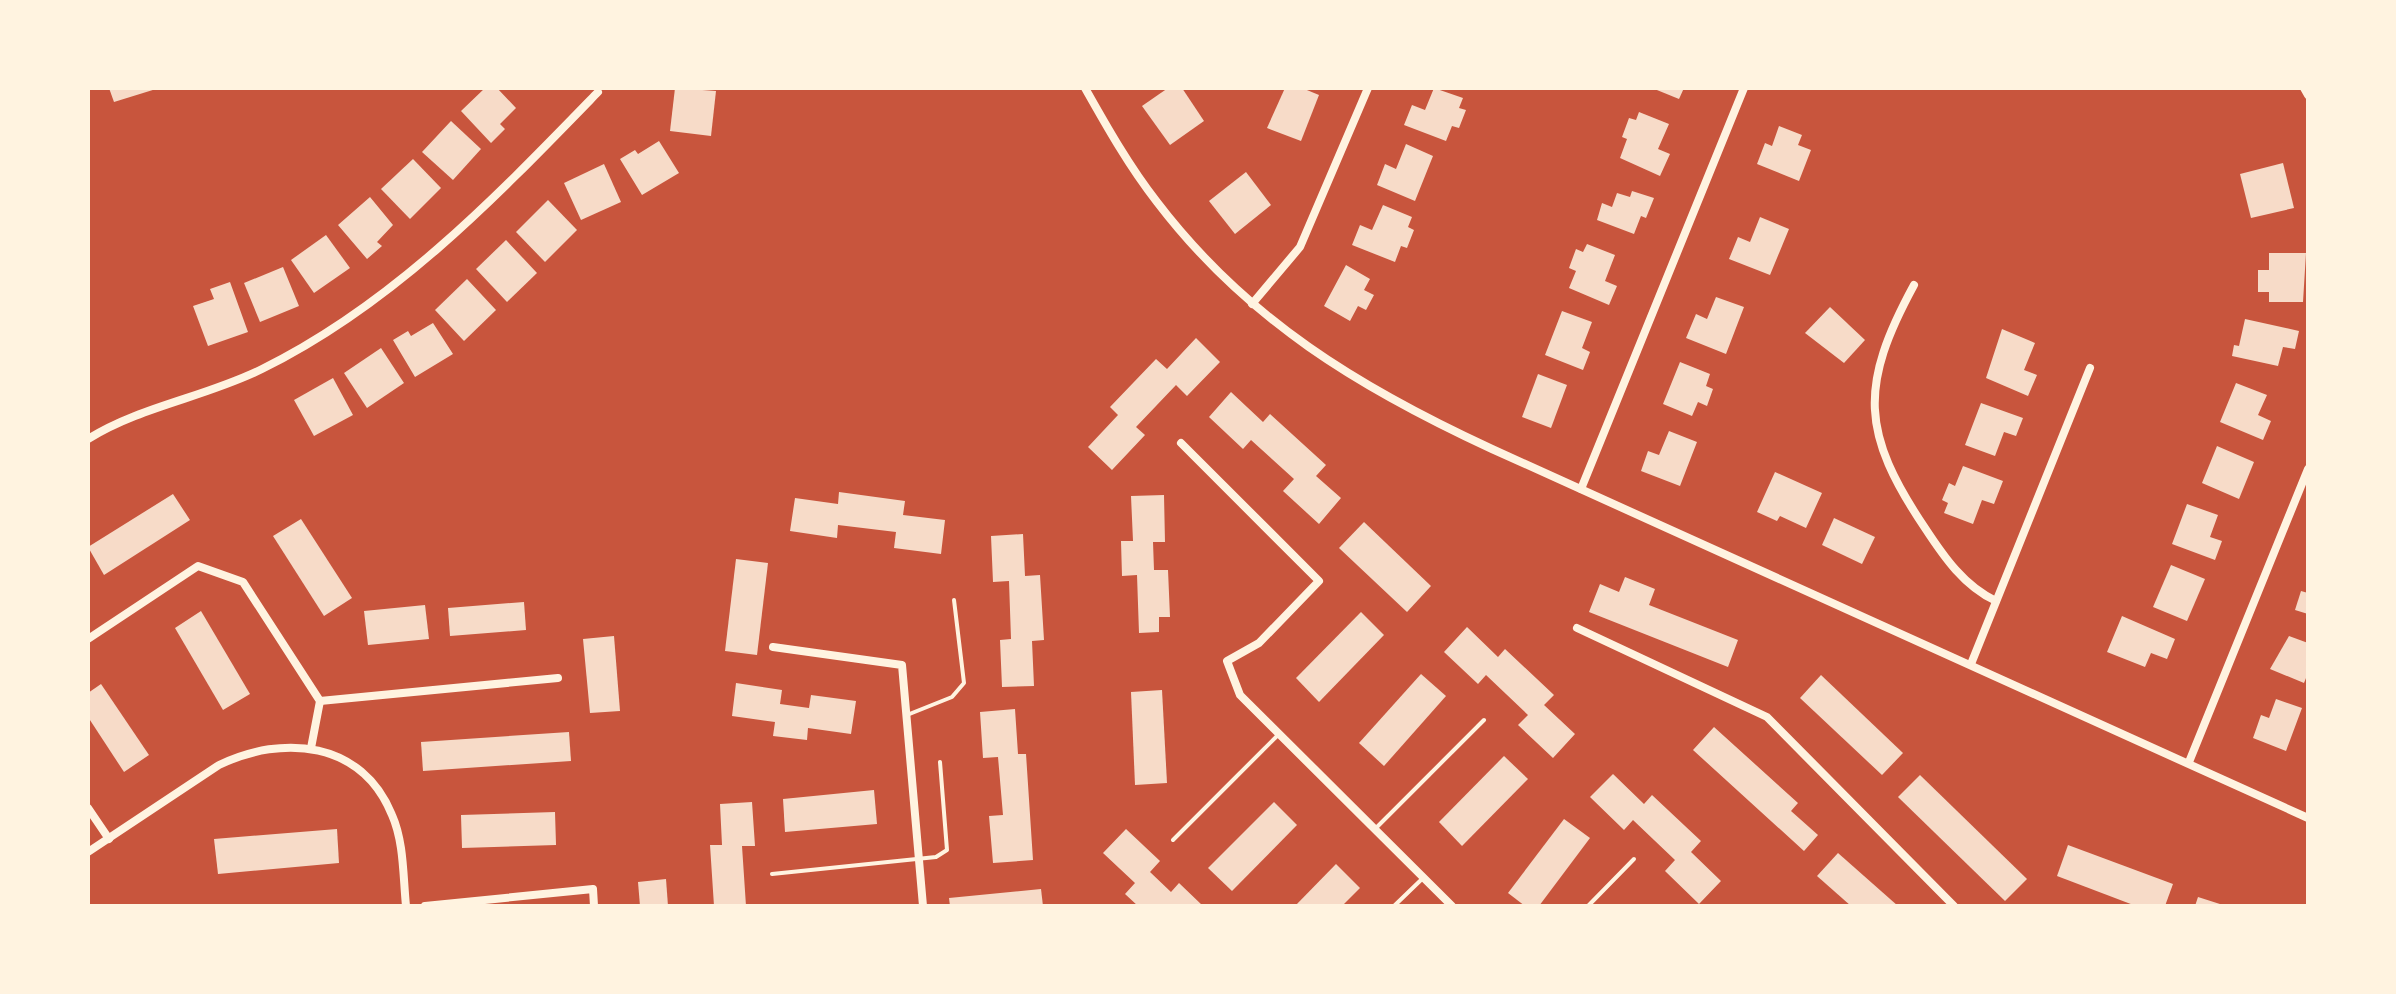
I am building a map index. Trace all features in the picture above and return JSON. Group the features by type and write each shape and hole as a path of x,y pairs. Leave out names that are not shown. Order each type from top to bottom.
{"street":[{"path":"1085,88 1157,202 1252,304 1322,359 1402,407 2308,818"},
{"path":"1252,304 1300,247 1368,88"},
{"path":"1581,489 1744,88"},
{"path":"2304,88 2308,95"},
{"path":"88,439 130,419 248,375 351,317 431,256 598,92"},
{"path":"1914,285 1890,335 1874,392 1877,441 1889,471 1929,535 1967,583 1996,601"},
{"path":"1971,664 2090,368"},
{"path":"1181,443 1319,581 1259,643 1227,661 1240,695 1452,906"},
{"path":"2189,762 2308,469"},
{"path":"88,639 198,566 243,582 320,701 311,748"},
{"path":"1577,628 1767,717 1954,906"},
{"path":"773,647 902,665 923,906"},
{"path":"320,701 558,678"},
{"path":"88,852 241,754 287,745 311,748 336,756 359,770 392,814 399,839 406,906"},
{"path":"88,808 109,839"},
{"path":"425,906 593,889 594,906"}],"lane":[{"path":"907,715 952,697 964,683 954,600"},
{"path":"1375,829 1484,720"},
{"path":"1173,840 1279,734"},
{"path":"772,874 936,857 947,850 940,762"},
{"path":"1588,906 1634,859"},
{"path":"1394,906 1424,877"}],"building":[{"path":"109,88 155,88 156,89 114,102"},
{"path":"485,88 497,88 516,108 500,124 505,129 491,143 461,111"},
{"path":"675,88 716,91 711,136 670,131"},
{"path":"1168,88 1182,88 1204,121 1170,145 1142,106"},
{"path":"1285,88 1302,88 1319,95 1301,141 1267,128"},
{"path":"1434,88 1463,98 1459,108 1466,110 1459,128 1452,126 1446,141 1404,125 1412,105 1425,110"},
{"path":"1652,88 1684,88 1679,99"},
{"path":"1639,112 1669,124 1658,149 1670,154 1660,176 1620,158 1627,139 1622,137 1629,118 1636,120"},
{"path":"451,121 481,149 453,180 422,152"},
{"path":"1779,126 1802,135 1798,145 1811,150 1799,181 1757,164 1765,143 1772,146"},
{"path":"659,141 679,173 642,195 620,159 635,150 638,154"},
{"path":"1406,144 1433,156 1415,201 1377,185 1385,164 1396,169"},
{"path":"413,159 441,188 410,219 381,189"},
{"path":"2283,163 2294,208 2251,218 2240,174"},
{"path":"604,164 621,202 581,220 564,183"},
{"path":"1246,172 1271,205 1235,234 1209,201"},
{"path":"1632,191 1654,198 1646,218 1641,216 1634,234 1597,220 1602,203 1612,207 1617,193 1630,197"},
{"path":"370,197 393,225 377,242 382,246 367,259 338,225"},
{"path":"548,200 577,230 545,262 516,232"},
{"path":"1383,205 1412,217 1408,227 1414,230 1407,248 1401,246 1395,262 1352,245 1360,225 1372,230"},
{"path":"1760,217 1789,229 1770,275 1729,259 1738,237 1750,242"},
{"path":"326,235 350,268 314,293 291,260"},
{"path":"506,240 537,273 507,302 476,269"},
{"path":"1587,244 1615,255 1605,281 1617,286 1609,305 1569,288 1576,271 1569,268 1576,249 1583,252"},
{"path":"2269,253 2306,253 2303,302 2269,302 2269,292 2258,292 2258,270 2269,270"},
{"path":"1346,265 1370,279 1364,290 1374,295 1366,310 1358,306 1350,321 1324,306"},
{"path":"283,267 299,306 260,322 244,283"},
{"path":"467,279 496,310 464,341 435,310"},
{"path":"230,282 248,332 208,346 193,306 214,299 210,289"},
{"path":"1716,297 1744,307 1726,354 1686,338 1696,314 1707,319"},
{"path":"1830,307 1865,340 1844,363 1805,333"},
{"path":"1562,311 1592,322 1582,348 1590,352 1583,370 1545,355"},
{"path":"2245,319 2299,331 2295,349 2283,347 2278,366 2232,356 2234,345 2239,346"},
{"path":"433,323 453,354 415,377 393,340 408,331 411,336"},
{"path":"2002,329 2035,343 2024,370 2037,375 2028,396 1986,378"},
{"path":"1196,338 1220,362 1187,396 1176,385 1136,427 1145,435 1112,470 1088,447 1118,415 1110,407 1156,359 1167,369"},
{"path":"381,348 404,383 367,408 344,373"},
{"path":"1680,362 1710,374 1706,386 1713,389 1707,406 1698,402 1692,416 1663,404"},
{"path":"1538,374 1567,385 1551,428 1522,417"},
{"path":"333,378 353,415 314,436 294,400"},
{"path":"2236,383 2267,395 2258,415 2271,421 2263,440 2220,422"},
{"path":"1231,392 1263,422 1270,414 1326,465 1316,476 1341,498 1319,524 1283,491 1294,479 1251,440 1243,449 1209,417"},
{"path":"1981,403 2023,418 2016,436 2004,432 1995,456 1965,445"},
{"path":"1669,431 1697,442 1680,486 1641,471 1648,451 1659,455"},
{"path":"2217,446 2254,462 2239,499 2202,483"},
{"path":"1963,466 2003,481 1994,504 1982,500 1973,524 1944,513 1948,503 1942,500 1949,483 1955,486"},
{"path":"1775,472 1822,493 1806,528 1780,516 1777,521 1757,512"},
{"path":"839,492 905,501 903,515 945,520 941,554 894,548 896,532 838,525 837,538 790,531 795,498 838,504"},
{"path":"173,494 190,520 104,575 88,547"},
{"path":"1164,495 1165,542 1153,542 1154,570 1168,570 1170,617 1159,617 1159,632 1139,633 1137,575 1122,576 1121,541 1133,541 1131,496"},
{"path":"2187,504 2218,515 2210,537 2222,541 2215,560 2172,544"},
{"path":"1834,518 1875,537 1862,564 1822,545"},
{"path":"301,519 352,598 324,616 273,536"},
{"path":"1364,522 1431,586 1407,612 1339,548"},
{"path":"1023,534 1025,576 1040,575 1044,640 1032,641 1034,686 1002,687 1000,640 1011,639 1009,581 993,582 991,536"},
{"path":"736,559 768,563 757,655 725,651"},
{"path":"2171,565 2205,579 2187,621 2153,607"},
{"path":"1625,577 1655,589 1649,605 1738,640 1728,667 1589,612 1600,584 1619,592"},
{"path":"2301,591 2308,593 2308,614 2295,610"},
{"path":"524,602 526,630 450,636 448,608"},
{"path":"425,605 429,639 368,645 364,611"},
{"path":"201,611 250,694 223,710 175,628"},
{"path":"1361,612 1384,635 1319,702 1296,678"},
{"path":"2122,616 2175,639 2167,659 2151,653 2145,667 2107,652"},
{"path":"1467,627 1498,657 1505,649 1554,695 1544,705 1575,734 1553,758 1518,725 1528,715 1486,675 1478,684 1444,652"},
{"path":"614,636 620,711 590,713 583,639"},
{"path":"2289,636 2308,643 2308,673 2304,683 2270,669"},
{"path":"1421,674 1446,696 1384,766 1359,743"},
{"path":"1821,675 1903,753 1882,775 1800,698"},
{"path":"736,683 782,690 780,704 809,708 811,695 856,701 851,734 808,728 807,740 773,736 775,722 732,716"},
{"path":"101,684 149,755 124,772 88,717 88,693"},
{"path":"1162,690 1167,783 1135,785 1131,692"},
{"path":"2276,699 2302,708 2286,751 2253,738 2261,715 2269,718"},
{"path":"1015,709 1018,754 1026,754 1033,860 993,863 989,816 1003,815 998,757 983,758 980,712"},
{"path":"1714,727 1798,803 1791,811 1818,835 1804,851 1693,750"},
{"path":"569,732 571,761 423,771 421,742"},
{"path":"1504,756 1528,779 1462,846 1439,822"},
{"path":"1613,774 1644,804 1652,795 1701,841 1691,852 1721,881 1699,904 1665,871 1675,860 1633,820 1624,830 1590,797"},
{"path":"1920,775 2027,879 2005,901 1898,797"},
{"path":"874,790 877,824 785,832 783,799"},
{"path":"752,802 755,846 742,846 746,906 714,906 710,845 722,845 720,804"},
{"path":"1274,802 1297,825 1232,891 1208,868"},
{"path":"555,812 556,845 462,848 461,815"},
{"path":"1564,819 1590,838 1539,906 1525,906 1508,893"},
{"path":"337,829 339,863 218,874 214,839"},
{"path":"1126,829 1160,861 1150,872 1171,892 1179,883 1203,906 1138,906 1125,894 1135,883 1103,853"},
{"path":"2068,845 2173,884 2165,906 2136,906 2057,876"},
{"path":"1838,853 1898,906 1851,906 1817,876"},
{"path":"1336,864 1360,888 1342,906 1295,906"},
{"path":"666,879 668,906 640,906 638,882"},
{"path":"1041,889 1043,906 950,906 949,898"},
{"path":"2198,897 2223,905 2223,906 2195,906"}]}
